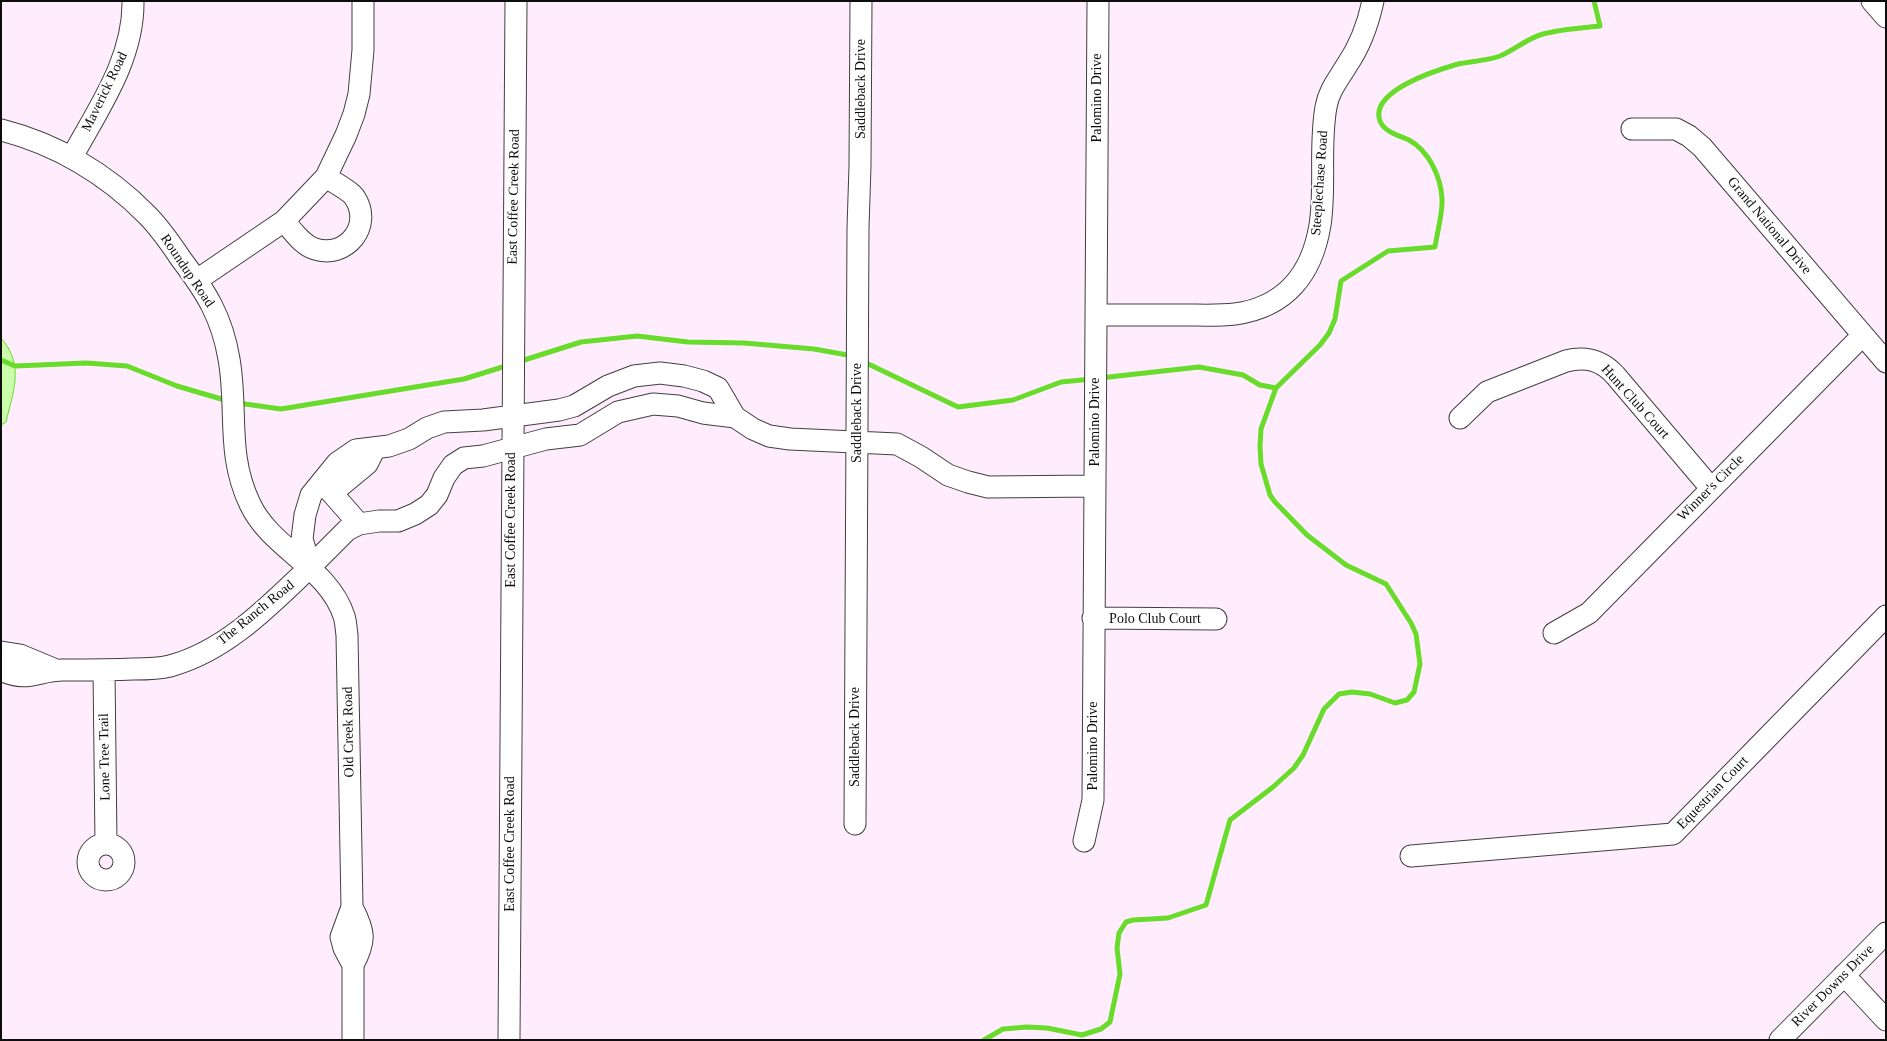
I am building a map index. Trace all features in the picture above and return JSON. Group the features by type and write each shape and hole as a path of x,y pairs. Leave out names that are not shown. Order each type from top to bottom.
{"street":[{"name":"Maverick Road","path":"72,157 117,74 124,56 130,33 133,1"},
{"path":"197,280 284,221 326,177 346,135 354,114 359,94 363,50 363,1"},
{"name":"East Coffee Creek Road","path":"509,1040 512,416 516,1"},
{"name":"Saddleback Drive","path":"855,824 861,1"},
{"name":"Palomino Drive","path":"1084,841 1093,800 1098,1"},
{"name":"Steeplechase Road","path":"1096,315 1236,314 1254,309 1280,297 1296,284 1309,263 1320,224 1324,124 1328,97 1334,83 1347,66 1358,47 1373,1"},
{"path":"1872,1 1886,17"},
{"name":"Grand National Drive","path":"1632,129 1676,129 1689,136 1702,147 1862,336 1886,362"},
{"name":"Roundup Road","path":"1,130 36,141 72,157 100,175 148,216 197,280 209,298 215,312 229,357 233,382 233,440 236,462 242,485 257,518 278,540 310,567"},
{"path":"284,221 303,243 314,249 328,252 339,250 349,244 357,235 361,224 360,209 355,197 326,177"},
{"name":"Winner's Circle","path":"1554,633 1589,613 1710,488 1862,336"},
{"name":"Hunt Club Court","path":"1460,418 1487,392 1566,361 1580,358 1596,361 1602,363 1615,375 1710,488"},
{"path":"310,567 302,539 305,516 311,495 326,487 338,462 356,450 389,446 409,439 427,428 444,422 559,410 574,406 608,386 634,376 660,373 684,376 703,381 718,388 734,417 753,430 769,436 790,439 897,444 921,457 948,475 988,487 1094,486"},
{"name":"The Ranch Road","path":"1,670 12,676 29,676 56,670 104,670 168,666 191,659 213,649 238,632 310,567 347,530 359,524 379,520 398,520 415,514 429,505 437,495 444,478 453,465 464,458 483,456 546,439 580,435 618,412 653,404 678,406 703,413 734,417"},
{"path":"326,487 359,524"},
{"name":"Old Creek Road","path":"310,567 335,597 345,617 346,623 352,907 360,923 364,938 361,950 353,965 353,1040"},
{"name":"Equestrian Court","path":"1411,856 1674,834 1886,616"},
{"name":"Polo Club Court","path":"1093,618 1216,619"},
{"name":"The Ranch Road","path":"1,652 20,655 56,670"},
{"name":"Lone Tree Trail","path":"104,670 106,844"},
{"name":"River Downs Drive","path":"1780,1040 1886,933"},
{"path":"1844,975 1886,1020"}],"shaded area":[{"path":"1,338 13,358 15,379 6,422 1,425"}],"waterway":[{"path":"984,1040 1003,1029 1027,1027 1047,1028 1082,1035 1101,1029 1110,1022 1120,974 1117,948 1119,933 1126,922 1133,920 1168,918 1206,905 1230,820 1273,787 1294,768 1303,755 1324,709 1339,694 1352,692 1370,694 1395,703 1407,700 1414,692 1420,664 1416,634 1411,623 1386,584 1346,565 1307,535 1275,502 1270,495 1261,464 1261,429 1276,388 1320,345 1329,333 1335,319 1341,281 1388,251 1435,247 1442,204 1439,182 1433,165 1422,151 1409,140 1389,131 1382,125 1379,110 1385,100 1394,91 1435,71 1458,64 1500,56 1526,41 1550,32 1600,26 1594,1"},
{"path":"518,362 581,342 637,336 688,342 744,343 814,349 853,356"},
{"path":"1,360 15,366 86,363 127,366 177,386 228,401"},
{"path":"862,361 958,407 1013,400 1061,382 1092,379"},
{"path":"238,403 281,409 464,379 509,365"},
{"path":"1100,378 1199,367 1243,375 1260,385 1276,388"}]}
